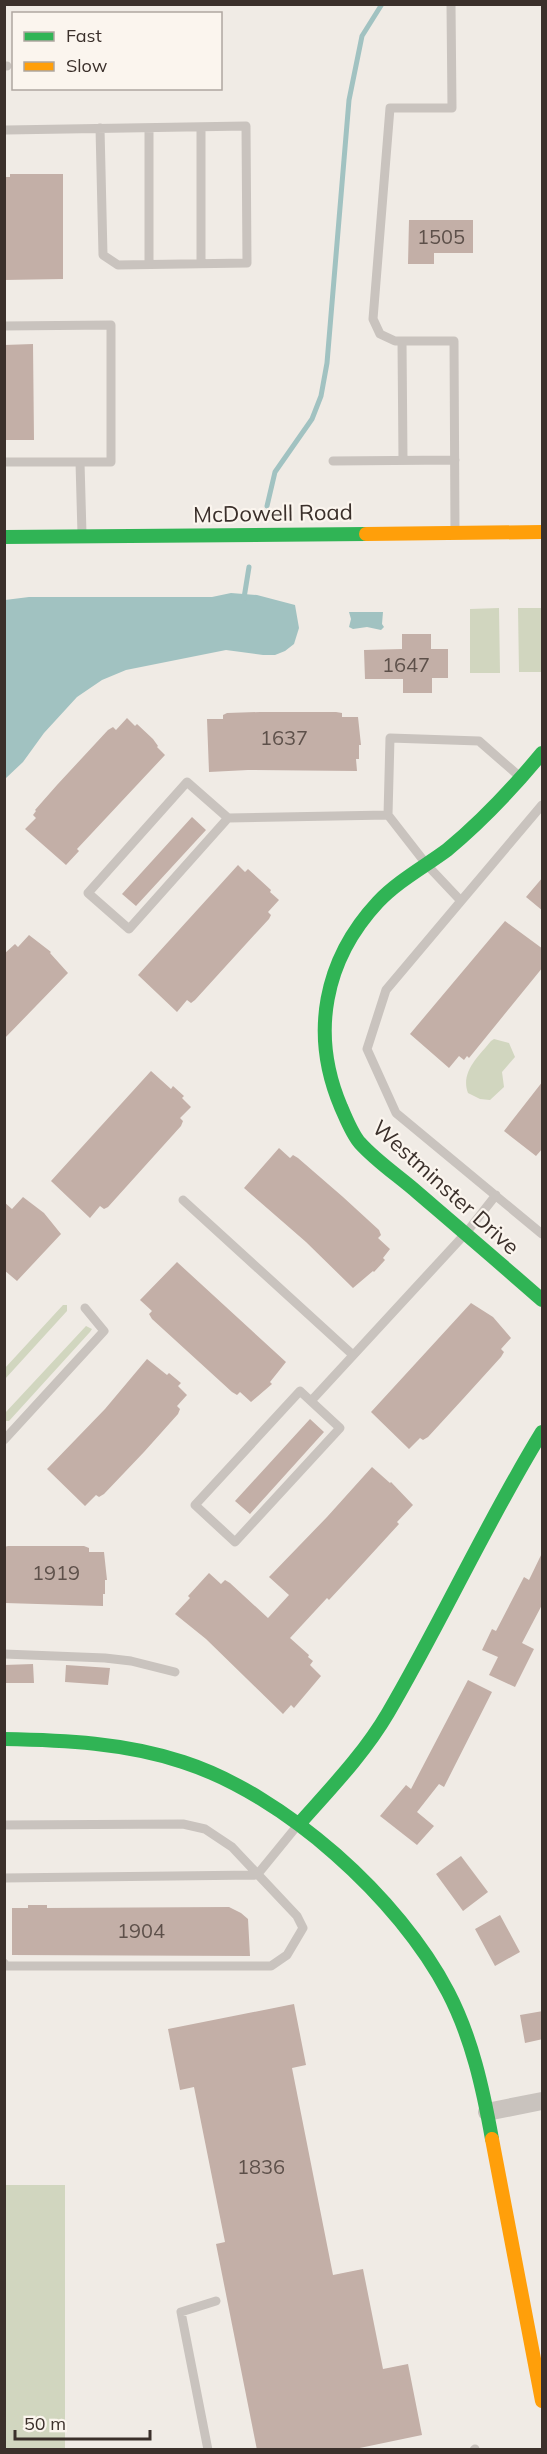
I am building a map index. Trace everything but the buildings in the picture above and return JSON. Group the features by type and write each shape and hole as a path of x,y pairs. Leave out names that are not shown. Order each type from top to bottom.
{"street":[{"name":"McDowell Road","path":"4,537 543,532"},
{"name":"Westminster Drive","path":"543,753 487,814 427,865 386,894 358,925 333,972 325,1005 323,1040 330,1081 343,1113 359,1142 543,1300"},
{"path":"299,1824 347,1770 387,1715 513,1478 543,1432"},
{"path":"4,1739 74,1740 117,1744 188,1763 238,1785 299,1824 354,1872 395,1914 434,1968 450,1995 465,2031 483,2086 543,2401"},
{"path":"487,2112 543,2101"}],"lane":[{"path":"451,4 452,108 390,108 373,318 380,334 395,341 454,340 455,533"},
{"path":"4,130 246,126 247,263 118,265 103,255 100,129"},
{"path":"201,127 201,263"},
{"path":"149,128 149,264"},
{"path":"4,326 111,325 111,462 4,462"},
{"path":"402,341 403,460"},
{"path":"333,461 455,460"},
{"path":"80,462 82,536"},
{"path":"461,901 427,865 388,815 390,738 478,741 521,778"},
{"path":"228,818 129,929 88,893 187,782 228,818 388,815"},
{"path":"543,805 386,990 367,1048 396,1113 543,1234"},
{"path":"311,1401 466,1233 496,1195"},
{"path":"183,1200 353,1355"},
{"path":"4,1440 104,1331 85,1308"},
{"path":"300,1391 311,1401 340,1428 235,1542 195,1505 300,1391"},
{"path":"4,1654 105,1658 131,1661 175,1672"},
{"path":"4,1825 183,1824 205,1829 232,1847 297,1916 303,1928 287,1955 271,1966 6,1966 4,1963"},
{"path":"258,1875 299,1824"},
{"path":"4,1878 258,1875"},
{"path":"208,2450 181,2312 216,2301"}],"green space":[{"path":"499,608 500,673 470,673 470,609"},
{"path":"518,608 542,608 542,672 519,672"},
{"path":"494,1039 509,1043 515,1057 502,1072 504,1087 490,1100 480,1099 468,1093 467,1078 476,1059"},
{"path":"63,1305 67,1305 67,1311 5,1379 5,1368"},
{"path":"86,1326 92,1329 90,1332 9,1421 5,1421 5,1413"},
{"path":"5,2185 65,2185 65,2449 5,2449"}],"water":[{"path":"231,593 257,595 295,605 299,628 294,644 275,655 226,650 126,670 102,680 77,697 44,733 23,762 5,779 5,600 29,597 212,597"},
{"path":"349,612 383,612 384,627 381,630 367,627 353,629 349,627 351,619"}],"waterway":[{"path":"267,506 275,472 312,419 321,396 327,363 349,100 362,36 382,4"},
{"path":"244,598 249,567"}],"traffic: fast":[{"path":"4,537 366,534"},
{"path":"542,753 473,828 447,850 386,894 360,924 345,948 334,973 325,1025 326,1052 331,1080 347,1121 360,1143 542,1300"},
{"path":"299,1824 379,1728 542,1432"},
{"path":"4,1739 49,1740 117,1747 183,1762 222,1778 261,1799 299,1824 370,1887 427,1956 448,1992 464,2027 476,2064 492,2139"}],"traffic: slow":[{"path":"366,534 542,532"},
{"path":"492,2139 542,2401"}]}
